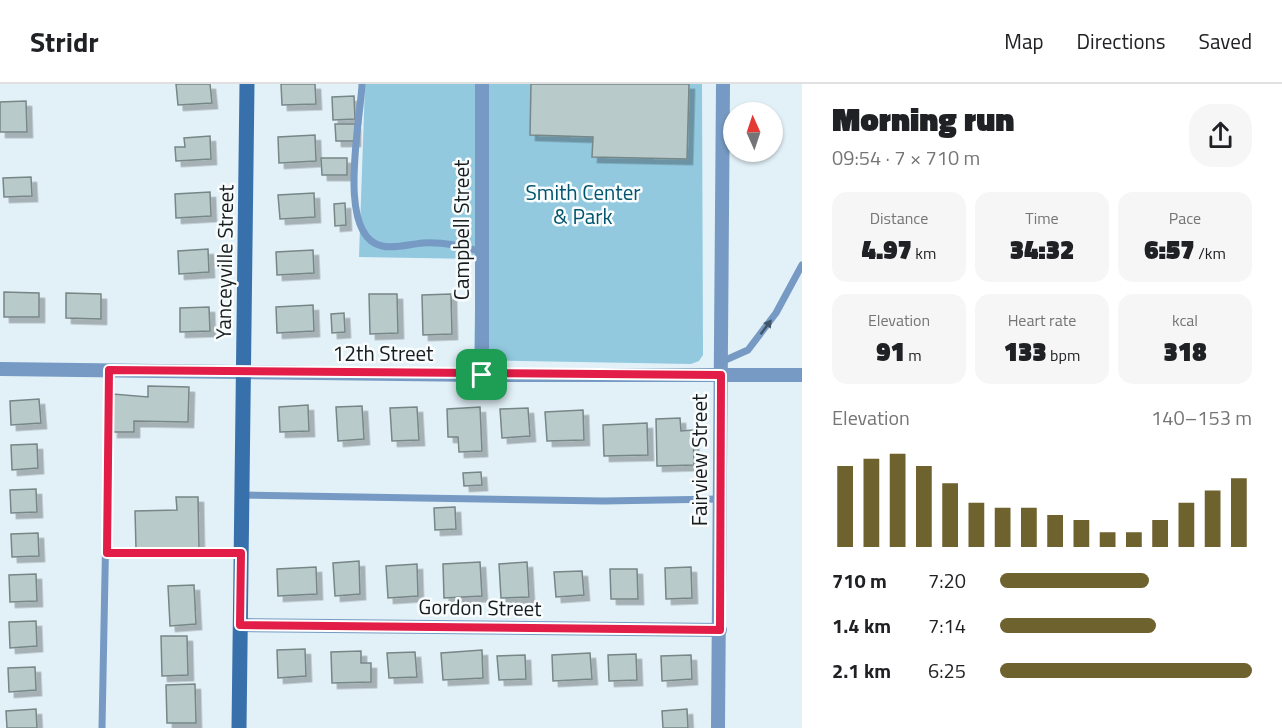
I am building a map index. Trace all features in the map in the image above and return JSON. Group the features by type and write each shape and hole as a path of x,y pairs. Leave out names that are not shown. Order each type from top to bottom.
{"main road":[{"name":"Yanceyville Street","path":"239,728 247,84"}],"street":[{"name":"Campbell Street","path":"482,84 482,375"},
{"name":"Fairview Street","path":"718,728 723,84"},
{"name":"12th Street","path":"0,369 482,375 721,369 802,375"},
{"name":"Gordon Street","path":"240,625 720,630"}],"lane":[{"path":"363,84 354,188 355,209 362,231 370,241 381,246 445,244 482,252"},
{"path":"721,369 748,350 776,313 802,265"},
{"path":"102,728 102,599 107,553 109,370"},
{"path":"242,495 604,501 720,499"},
{"path":"107,553 241,553"}],"green space":[{"name":"Smith Center & Park","path":"365,84 702,84 703,355 699,361 691,364 474,360 476,259 359,257"}],"building":[{"path":"176,84 210,84 212,103 178,105"},
{"path":"281,84 315,84 316,104 282,105"},
{"path":"531,84 689,84 687,159 592,157 593,137 530,135"},
{"path":"354,96 355,119 333,120 332,97"},
{"path":"26,101 27,132 0,132 0,102"},
{"path":"335,124 355,124 355,141 336,141"},
{"path":"315,135 316,161 279,163 278,137"},
{"path":"210,136 211,159 176,161 175,147 185,147 184,138"},
{"path":"321,158 347,158 347,175 322,175"},
{"path":"31,177 32,196 4,197 3,178"},
{"path":"210,192 211,216 176,218 175,194"},
{"path":"314,193 315,217 280,219 278,195"},
{"path":"345,203 346,225 335,226 334,204"},
{"path":"208,249 209,272 179,274 178,251"},
{"path":"313,250 314,273 277,275 276,252"},
{"path":"4,292 39,293 39,317 4,317"},
{"path":"66,293 101,294 101,319 66,318"},
{"path":"369,294 397,294 398,333 370,334"},
{"path":"451,294 452,334 423,335 422,295"},
{"path":"313,305 314,331 277,333 276,307"},
{"path":"209,307 210,331 180,332 180,308"},
{"path":"344,313 345,332 332,333 331,314"},
{"path":"148,386 189,387 188,422 134,421 134,432 112,432 113,394 148,397"},
{"path":"39,399 41,423 11,425 10,401"},
{"path":"308,405 309,431 280,432 279,407"},
{"path":"362,406 364,439 338,441 336,407"},
{"path":"417,407 419,440 392,441 390,408"},
{"path":"480,407 482,451 459,452 458,437 448,437 447,409"},
{"path":"528,408 530,436 502,438 500,409"},
{"path":"583,410 584,440 547,441 545,412"},
{"path":"680,418 681,431 693,430 694,465 657,466 656,419"},
{"path":"647,423 648,455 604,456 603,425"},
{"path":"37,444 38,468 12,470 11,445"},
{"path":"481,472 482,485 464,486 463,473"},
{"path":"36,489 37,512 11,513 10,490"},
{"path":"176,497 198,497 199,548 136,549 135,511 177,510"},
{"path":"455,507 456,529 435,530 434,508"},
{"path":"38,533 39,556 12,557 11,534"},
{"path":"359,561 360,594 335,596 333,563"},
{"path":"480,562 482,596 444,598 443,564"},
{"path":"527,562 529,597 501,598 499,564"},
{"path":"417,564 418,596 388,598 386,566"},
{"path":"316,567 317,594 278,596 277,569"},
{"path":"691,567 692,598 666,599 665,568"},
{"path":"610,569 637,569 638,599 611,599"},
{"path":"582,571 584,595 556,597 554,572"},
{"path":"36,574 37,601 10,602 9,575"},
{"path":"194,585 196,624 170,626 168,586"},
{"path":"36,621 37,646 10,648 9,622"},
{"path":"161,636 187,636 188,675 162,676"},
{"path":"305,649 306,676 278,678 277,650"},
{"path":"482,650 483,678 443,680 441,653"},
{"path":"361,651 361,663 371,663 371,682 332,683 331,652"},
{"path":"415,652 417,677 389,678 387,653"},
{"path":"590,653 592,679 553,681 552,655"},
{"path":"636,654 637,680 609,681 608,655"},
{"path":"525,655 526,679 499,680 497,656"},
{"path":"691,655 692,679 662,681 661,656"},
{"path":"35,667 36,690 9,692 8,668"},
{"path":"195,684 196,723 167,723 166,685"},
{"path":"36,709 37,728 7,728 6,711"},
{"path":"687,709 688,728 663,728 662,711"}],"route":[{"path":"109,370 482,375 721,375 720,630 240,625 241,553 107,553 109,370"}]}
